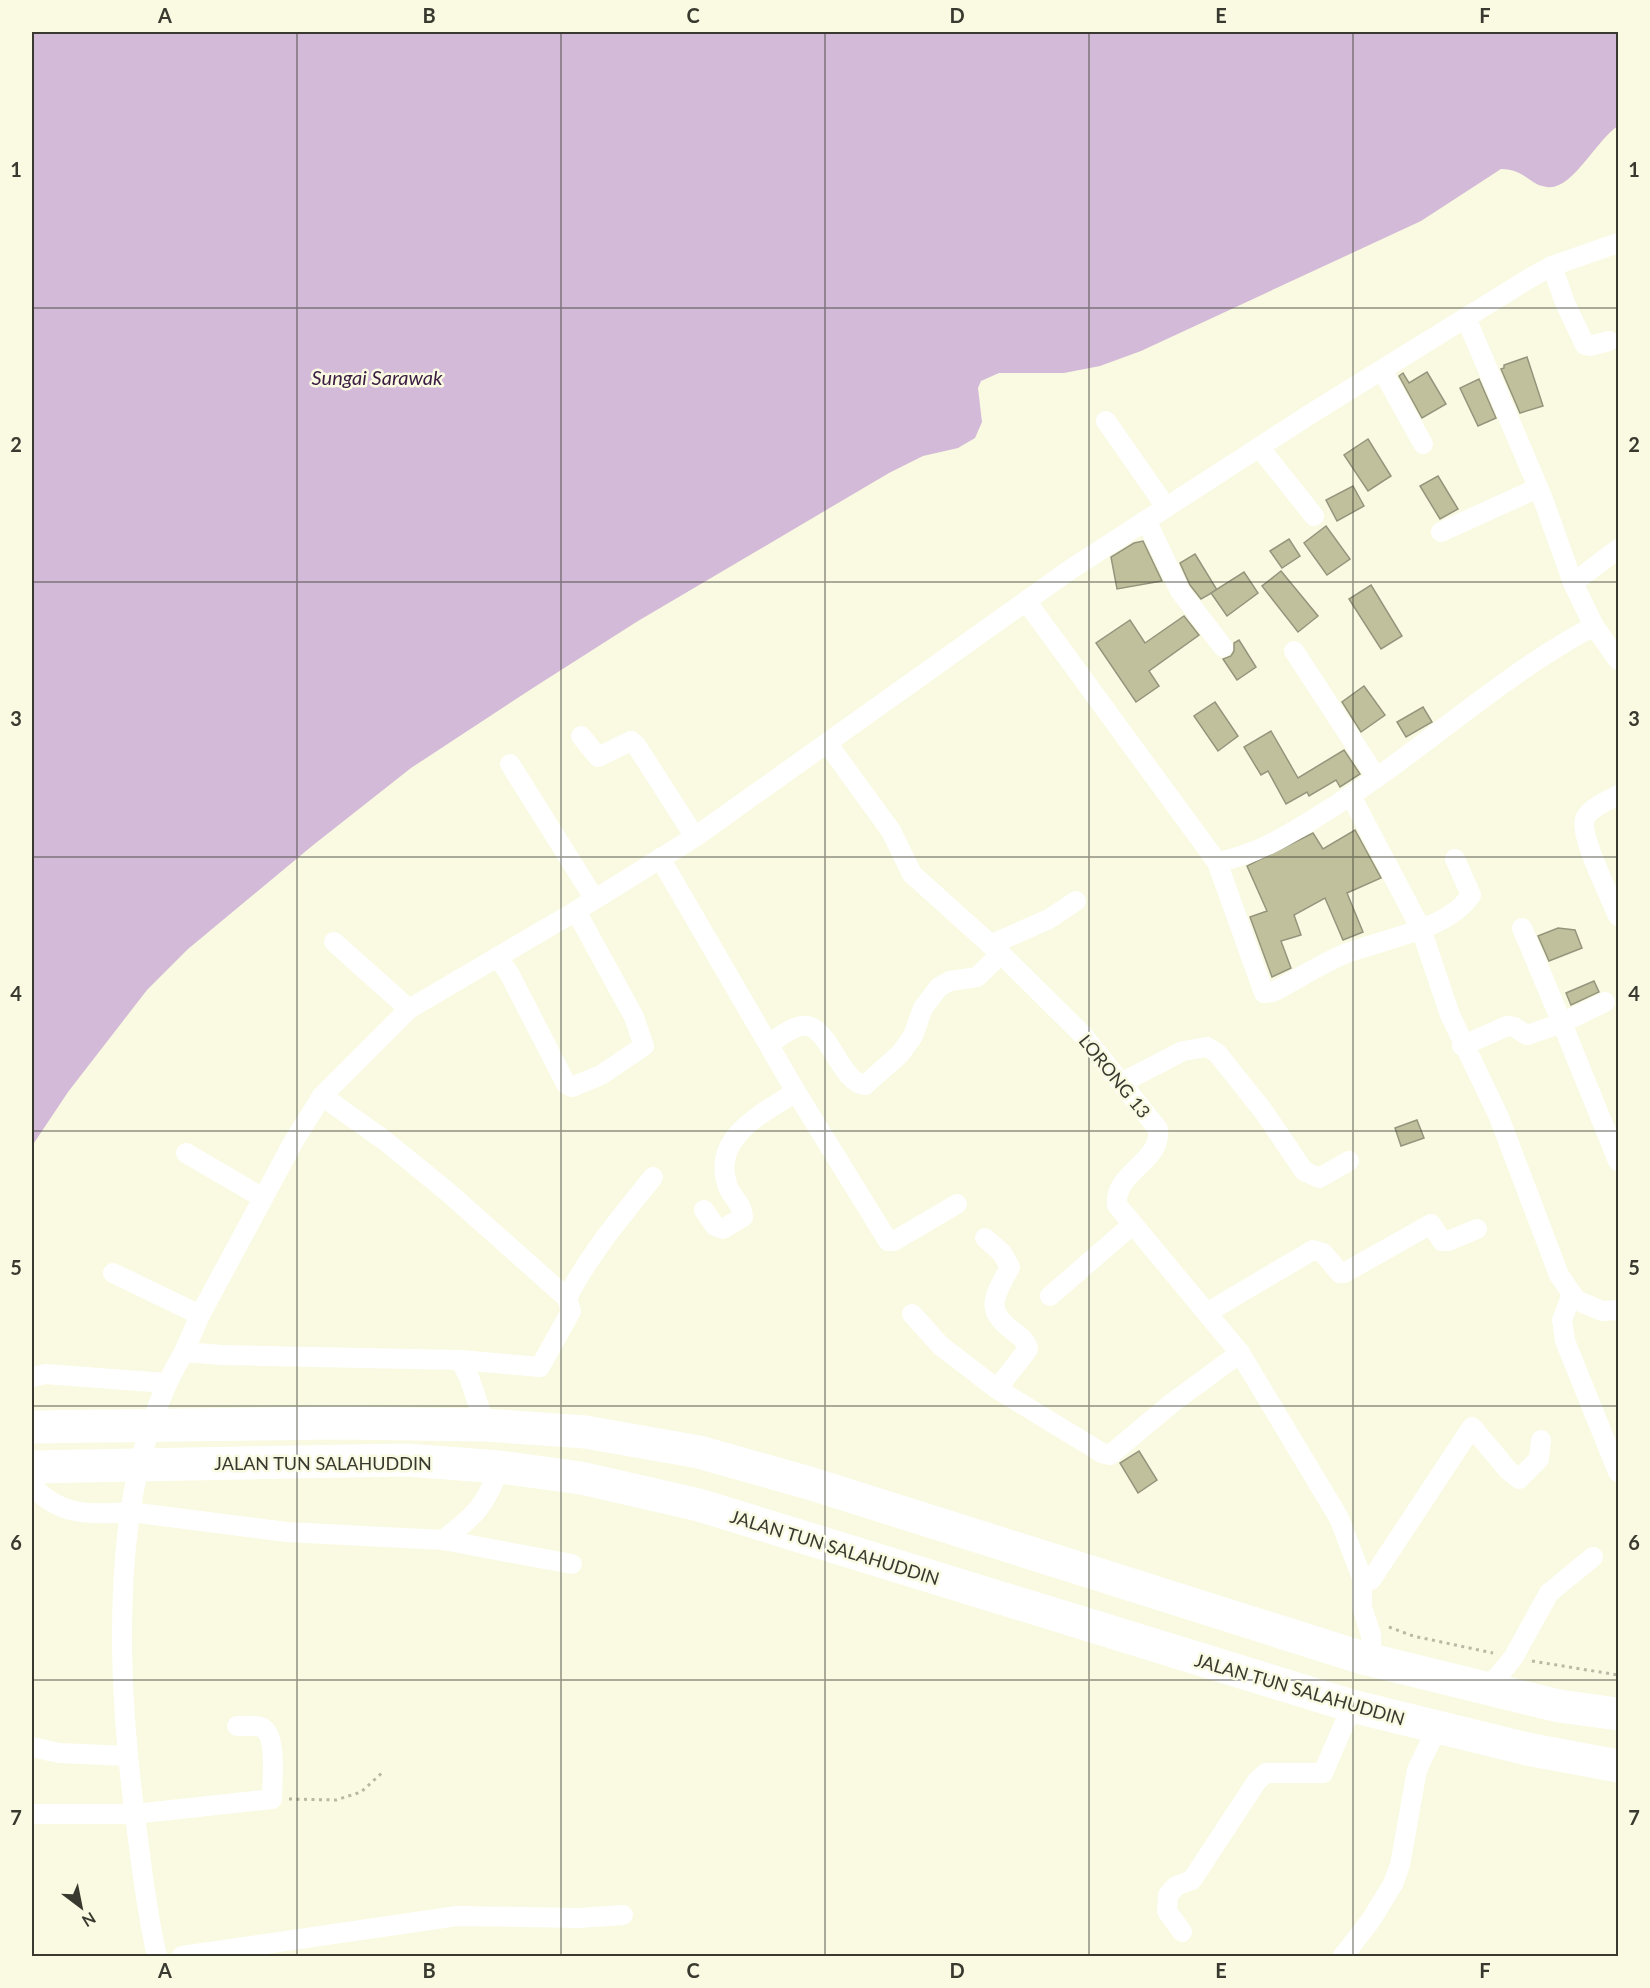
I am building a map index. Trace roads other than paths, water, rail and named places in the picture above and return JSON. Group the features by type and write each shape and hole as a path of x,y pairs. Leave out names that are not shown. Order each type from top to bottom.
{"highway":[{"path":"32,1427 485,1425 585,1432 699,1452 809,1483 1363,1658 1559,1706 1618,1714"},
{"name":"JALAN TUN SALAHUDDIN","path":"32,1467 407,1460 500,1467 580,1478 699,1505 1352,1706 1437,1728 1618,1766"}],"street":[{"path":"157,1956 127,1756 122,1603 135,1478 166,1383 263,1198 322,1096 409,1009 576,911 695,837 1026,601 1146,520 1382,370 1552,266 1618,243"},
{"path":"1552,266 1565,303 1585,345 1590,346 1609,341"},
{"path":"1466,318 1538,488 1573,584 1594,626 1618,660"},
{"path":"1382,370 1423,444"},
{"path":"1106,422 1166,507"},
{"path":"1259,447 1314,516"},
{"path":"1441,532 1538,488"},
{"path":"1146,520 1180,591 1223,647"},
{"path":"1573,584 1618,549"},
{"path":"1026,601 1217,862 1264,993 1273,992 1347,953 1421,929 1465,905 1471,895 1455,859"},
{"path":"1217,862 1243,857 1271,844 1352,796 1537,660 1594,626"},
{"path":"1294,651 1377,778"},
{"path":"581,736 598,757 631,741 636,745 695,837"},
{"name":"LORONG 13","path":"827,743 891,831 912,874 996,950 1082,1034 1123,1082 1158,1129 1160,1142 1154,1152 1119,1186 1116,1194 1117,1205 1240,1353 1339,1518 1362,1585 1365,1619 1371,1635 1371,1644 1363,1658"},
{"path":"510,764 594,898"},
{"path":"1618,795 1596,808 1586,817 1584,825 1591,849 1618,916"},
{"path":"1352,796 1421,929 1462,1046 1499,1117 1559,1275 1576,1300 1602,1311 1618,1310"},
{"path":"660,858 796,1092 888,1241 894,1241 957,1204"},
{"path":"768,1044 797,1028 806,1026 816,1029 851,1077 859,1084 865,1085 900,1054 913,1036 923,1008 939,987 950,981 977,977 996,950 1076,901"},
{"path":"497,957 509,973 566,1084 572,1088 601,1075 645,1046 634,1017 576,911"},
{"path":"1522,928 1618,1161"},
{"path":"334,942 409,1009"},
{"path":"1462,1046 1507,1026 1514,1026 1527,1035 1562,1023 1605,1002"},
{"path":"1123,1082 1183,1051 1207,1047 1217,1053 1264,1112 1304,1171 1319,1178 1349,1161"},
{"path":"704,1210 715,1226 723,1229 743,1217 742,1208 728,1187 723,1171 725,1155 747,1123 796,1092"},
{"path":"184,1352 221,1355 460,1360 540,1367 571,1311 567,1298 450,1193 384,1140 322,1096"},
{"path":"186,1153 263,1198"},
{"path":"567,1298 613,1228 653,1177"},
{"path":"1208,1312 1313,1250 1323,1253 1340,1273 1344,1273 1431,1224 1442,1240 1448,1241 1477,1229"},
{"path":"1050,1296 1132,1225"},
{"path":"985,1238 1002,1253 1010,1268 997,1292 993,1309 997,1317 1022,1337 1028,1349 997,1389"},
{"path":"113,1273 200,1315"},
{"path":"1572,1294 1562,1320 1565,1341 1618,1472"},
{"path":"912,1314 941,1346 997,1389 1102,1453 1110,1455 1172,1403 1240,1353"},
{"path":"460,1360 469,1377 485,1425"},
{"path":"32,1377 45,1374 166,1383"},
{"path":"1362,1585 1371,1580 1472,1427 1508,1470 1519,1479 1539,1459 1540,1440"},
{"path":"443,1540 467,1522 488,1498 500,1467"},
{"path":"32,1485 45,1500 61,1508 93,1514 130,1512 287,1532 443,1540 572,1564"},
{"path":"1488,1688 1513,1658 1549,1593 1593,1557"},
{"path":"1182,1932 1167,1911 1168,1894 1176,1886 1192,1880 1257,1781 1266,1773 1323,1773 1352,1706"},
{"path":"32,1814 134,1814 272,1799 272,1742 268,1732 260,1727 237,1726"},
{"path":"1343,1956 1371,1920 1393,1884 1400,1865 1417,1770 1437,1728"},
{"path":"32,1747 58,1753 127,1756"},
{"path":"182,1956 457,1916 579,1918 623,1915"}],"water":[{"name":"Sungai Sarawak","path":"32,32 1618,32 1618,126 1575,173 1556,186 1541,186 1521,174 1501,169 1421,221 1141,351 1100,366 1064,373 999,373 981,381 978,388 982,422 975,438 958,448 923,456 889,473 638,621 411,768 312,846 188,949 147,990 68,1092 32,1146"}]}
